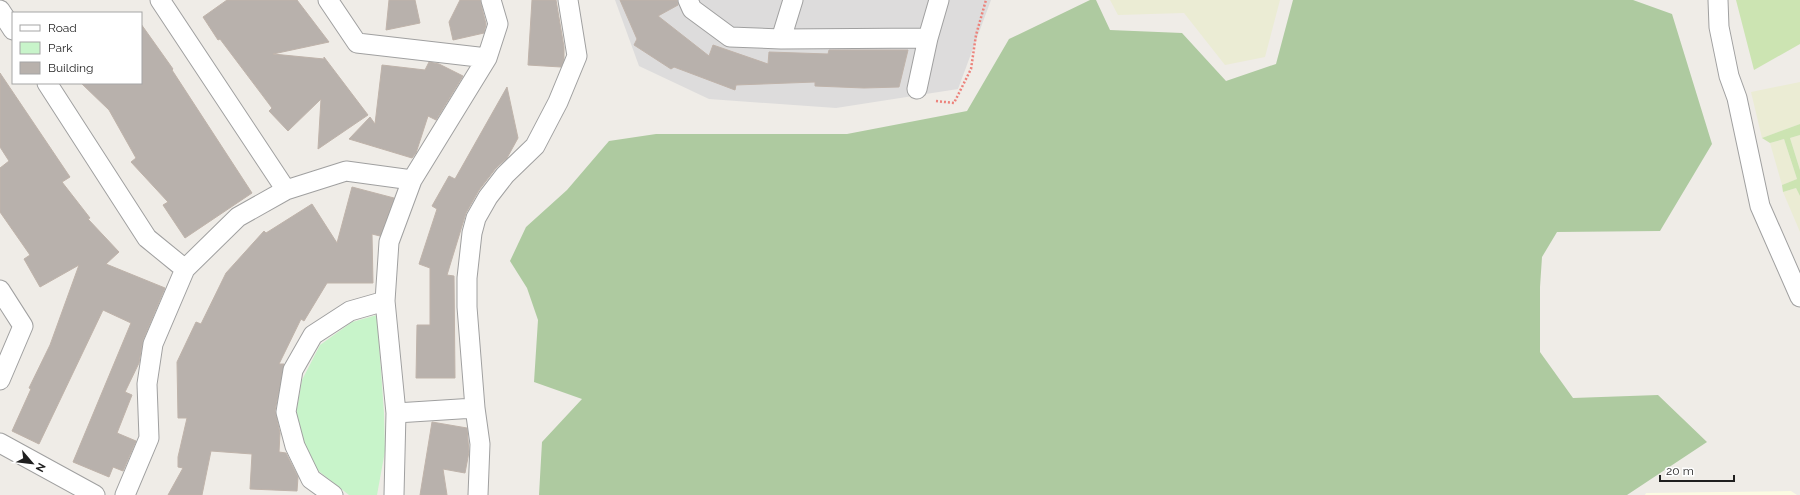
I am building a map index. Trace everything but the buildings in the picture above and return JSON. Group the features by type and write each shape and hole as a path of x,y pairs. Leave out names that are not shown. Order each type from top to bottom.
{"street":[{"path":"160,0 286,190"},
{"path":"328,0 357,43 487,58"},
{"path":"394,495 396,413 385,301 389,242 412,180 487,58 498,24 491,0"},
{"path":"478,495 480,444 475,408 467,307 467,278 472,233 476,218 484,203 505,175 535,146 558,102 577,56 568,0"},
{"path":"688,0 692,10 730,37 781,39 928,38"},
{"path":"781,39 793,0"},
{"path":"917,89 928,38 939,0"},
{"path":"1718,0 1720,27 1729,76 1737,98 1760,206 1800,297"},
{"path":"0,10 12,28"},
{"path":"48,84 147,238 185,269"},
{"path":"125,495 149,438 147,384 152,344 185,269 238,217 286,190 346,171 412,180"},
{"path":"0,290 23,326 0,380"},
{"path":"333,495 310,479 295,446 286,412 293,370 313,335 350,311 385,301"},
{"path":"396,413 475,408"},
{"path":"0,443 95,495"}],"path":[{"path":"917,89 922,98 954,104 971,69 976,35 986,0"}],"shaded area":[{"path":"615,0 991,0 958,89 836,108 709,99 639,66"},
{"path":"1110,0 1280,0 1265,57 1225,65 1184,13 1118,15"},
{"path":"1800,82 1800,124 1762,138 1751,92"},
{"path":"1800,135 1800,170 1790,138"},
{"path":"1784,139 1797,179 1782,185 1770,143"},
{"path":"1796,188 1800,196 1800,232 1783,192"},
{"path":"1791,491 1797,495 1645,495 1646,493"}],"green space":[{"path":"1090,0 1096,0 1110,30 1182,33 1226,81 1276,64 1293,0 1633,0 1672,14 1712,144 1660,231 1557,232 1542,257 1540,287 1540,352 1573,398 1658,395 1707,442 1627,495 539,495 542,442 582,399 534,382 538,320 527,288 510,261 526,227 567,190 609,141 656,134 847,134 967,111 1009,39"},
{"path":"1736,0 1800,0 1800,44 1754,70"},
{"path":"1800,124 1800,135 1790,138 1800,170 1800,196 1796,188 1783,192 1782,185 1797,179 1784,139 1770,143 1762,138"},
{"path":"377,315 384,413 385,451 377,495 349,495 316,469 303,445 296,414 302,380 320,345 352,322"}]}
